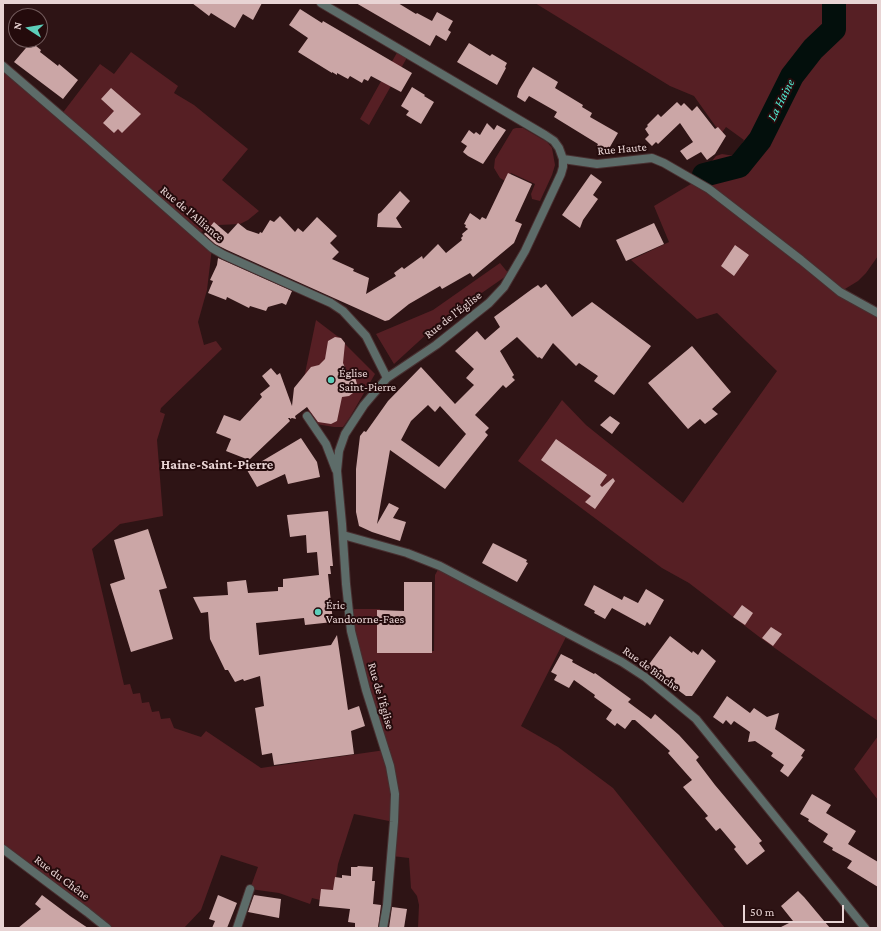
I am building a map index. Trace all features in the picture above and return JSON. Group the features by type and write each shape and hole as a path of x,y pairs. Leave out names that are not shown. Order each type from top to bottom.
{"street":[{"path":"321,3 545,135 554,141 559,148 562,159"},
{"name":"Rue de l'Alliance","path":"3,66 212,248 224,256 331,303 343,311 366,336 387,378"},
{"name":"Rue Haute","path":"562,159 608,164 652,158 664,163 709,190 801,260 840,292 878,313"},
{"name":"Rue de l'Église","path":"383,928 387,905 395,794 390,766 366,690 351,632 337,471 339,451 345,434 364,405 387,378 436,345 489,303 504,287 525,251 561,174 563,167 562,159"},
{"name":"Rue de l'Église","path":"306,416 326,444 337,471"},
{"name":"Rue de Binche","path":"343,535 407,553 440,566 622,662 645,677 696,719 865,928"},
{"name":"Rue du Chêne","path":"3,849 107,928"},
{"path":"237,928 250,889"}],"shaded area":[{"path":"535,3 878,3 878,256 866,273 858,281 840,292 878,313 878,721 762,639 689,583 662,568 518,461 562,400 586,425 683,503 777,371 717,313 697,319 631,260 669,242 654,206 696,181 716,156 722,154 735,156 744,140 726,127 721,134 694,96 670,86"},
{"path":"399,49 409,54 369,125 360,119"},
{"path":"131,52 178,86 174,93 194,105 248,149 222,180 259,211 248,220 240,224 219,225 196,234 212,248 207,290 198,322 204,345 216,341 222,349 161,408 160,412 165,414 157,440 163,516 120,524 92,549 124,685 130,684 133,694 140,693 142,703 149,702 152,712 159,711 161,719 170,718 174,728 201,737 206,731 261,768 385,750 348,609 380,609 380,651 434,651 435,575 440,566 568,633 521,726 558,747 613,788 725,928 418,928 419,905 417,896 411,888 409,858 392,856 394,822 354,814 338,864 334,892 324,901 312,898 310,904 279,893 250,889 258,867 221,855 201,910 184,928 105,928 3,849 3,66 61,115 100,64 114,74"},
{"path":"523,128 547,142 552,148 555,165 540,201 532,199 531,194 535,184 511,173 507,182 500,178 494,168 495,159 513,129"},
{"path":"500,263 509,274 440,322 394,364 376,334 433,310"},
{"path":"316,320 341,338 375,374 343,427 316,424 309,413 303,383"},
{"path":"878,736 878,800 854,769"}],"building":[{"path":"192,3 262,3 253,20 243,14 235,28 211,13 209,16"},
{"path":"356,3 398,3 416,14 417,13 432,21 437,12 453,21 448,30 451,32 446,41 436,35 430,46"},
{"path":"300,9 322,23 323,21 412,73 401,92 371,76 368,81 364,79 362,83 350,76 348,79 337,73 337,75 298,52 308,38 289,25"},
{"path":"469,43 490,56 492,54 507,63 497,85 457,62"},
{"path":"26,48 38,48 41,50 40,52 58,66 59,64 78,80 63,99 14,62"},
{"path":"533,67 558,82 555,88 583,105 582,107 592,113 590,117 618,133 607,152 597,146 598,144 554,117 557,112 529,96 525,102 517,97 519,90"},
{"path":"412,87 434,102 421,124 406,115 409,111 401,106"},
{"path":"111,88 141,114 122,133 118,129 114,133 103,123 114,111 101,99"},
{"path":"677,102 681,106 684,103 692,111 697,106 715,129 718,127 726,136 715,154 707,160 701,152 687,160 680,151 693,142 680,123 658,144 656,142 652,146 645,139 649,135 645,129 648,126 647,125 658,114 661,117"},
{"path":"487,123 494,130 497,125 506,130 483,164 463,152 467,146 461,142 469,130 474,134 476,132 480,135"},
{"path":"508,173 532,184 515,221 522,224 514,243 473,277 470,273 442,289 440,286 409,304 389,320 385,321 227,250 215,244 204,234 214,222 228,234 238,223 247,230 259,234 260,232 262,233 270,220 274,222 280,216 295,232 298,228 303,232 317,217 337,236 330,243 339,252 332,259 369,278 366,294 396,276 394,273 402,267 404,269 422,256 423,259 438,244 446,253 462,240 462,234 468,229 464,224 470,213 480,220 482,217 486,219"},
{"path":"591,174 602,182 593,195 598,199 583,220 580,228 562,215"},
{"path":"400,191 410,201 396,218 402,228 377,227 378,214"},
{"path":"654,223 664,244 626,261 616,240"},
{"path":"735,245 749,255 734,276 721,266"},
{"path":"218,258 292,291 286,305 282,303 268,307 266,311 250,306 249,308 227,297 226,300 208,293 213,281 210,280 217,265"},
{"path":"546,284 572,317 592,302 651,346 614,395 594,381 598,376 579,363 576,366 553,343 542,359 539,357 538,358 517,337 500,351 514,375 512,377 515,380 506,388 503,385 475,415 489,428 485,432 488,435 445,489 390,450 377,524 389,503 399,508 393,518 406,522 400,541 359,526 356,512 356,469 360,436 364,431 366,432 388,401 421,367 455,404 474,385 466,378 474,369 455,351 477,331 485,340 500,327 494,317 538,285 541,288","holes":["428,405 435,412 440,406 466,434 439,467 401,440 411,421"]},
{"path":"335,337 341,338 345,343 343,363 346,370 352,373 355,377 357,384 353,393 349,396 342,397 337,421 331,424 318,422 307,407 295,416 296,419 288,418 290,421 249,460 226,451 231,439 216,433 224,415 240,421 262,397 260,394 270,386 262,376 271,368 277,375 280,373 292,406 294,388 311,367 319,365 325,359 328,341"},
{"path":"692,346 731,392 712,409 718,414 705,424 700,419 688,429 648,383"},
{"path":"610,416 620,423 612,434 600,425"},
{"path":"301,438 317,462 320,477 288,484 285,474 257,487 247,470"},
{"path":"556,439 607,475 600,485 602,487 613,478 615,481 595,509 585,502 591,496 541,460"},
{"path":"328,511 333,566 330,566 331,574 328,574 333,622 305,625 304,618 256,623 259,655 331,645 337,635 348,710 359,706 365,726 351,731 354,754 274,765 272,753 262,755 255,708 264,706 260,676 235,682 228,670 225,670 210,639 208,612 201,613 193,597 228,595 227,582 246,580 248,593 278,591 278,587 283,587 283,579 319,575 317,552 307,553 306,535 290,537 287,515"},
{"path":"148,529 167,588 159,590 173,639 131,652 110,584 125,579 114,540"},
{"path":"493,543 527,560 526,562 528,563 517,582 482,563"},
{"path":"404,582 432,582 432,653 377,653 377,610 404,611"},
{"path":"594,585 622,600 624,596 638,603 646,589 664,600 650,625 647,622 645,626 612,608 605,619 584,605"},
{"path":"742,605 753,613 745,625 733,617"},
{"path":"771,627 782,634 773,646 762,638"},
{"path":"670,636 692,653 693,651 698,655 702,649 716,661 692,696 686,696 647,667"},
{"path":"561,654 573,660 572,662 594,674 595,673 631,699 628,702 651,719 655,714 679,735 699,757 696,760 715,785 762,841 759,843 765,851 747,865 734,849 736,847 720,828 716,831 705,818 708,816 683,787 692,780 668,753 670,751 635,720 632,720 625,729 617,723 615,726 606,719 612,710 594,697 595,695 574,680 569,688 554,680 557,675 551,672"},
{"path":"727,696 750,713 754,708 767,717 779,713 775,729 805,750 801,756 803,757 788,777 780,771 784,765 771,756 773,753 755,741 748,742 750,732 734,721 731,725 726,720 723,724 713,717"},
{"path":"812,794 831,805 826,813 856,831 848,844 878,862 878,887 847,868 852,861 832,850 833,848 823,842 828,834 800,814"},
{"path":"351,867 373,867 372,881 375,881 373,904 381,905 378,928 355,928 355,923 348,922 350,909 319,906 321,889 333,890 335,877 342,878 342,875 351,876"},
{"path":"798,891 830,928 779,928 793,921 781,906"},
{"path":"42,895 88,928 18,928 41,909 35,904"},
{"path":"218,895 237,903 227,928 212,928 215,921 209,919"},
{"path":"254,895 281,899 279,918 248,912"},
{"path":"392,907 407,909 404,928 389,928"}],"waterway":[{"name":"La Haine","path":"704,175 739,166 760,140 792,76 813,49 834,29 834,3"}],"place":[{"name":"Église Saint-Pierre","path":"331,380"},
{"name":"Éric Vandoorne-Faes","path":"318,612"}],"district":[{"name":"Haine-Saint-Pierre","path":"217,465"}]}
